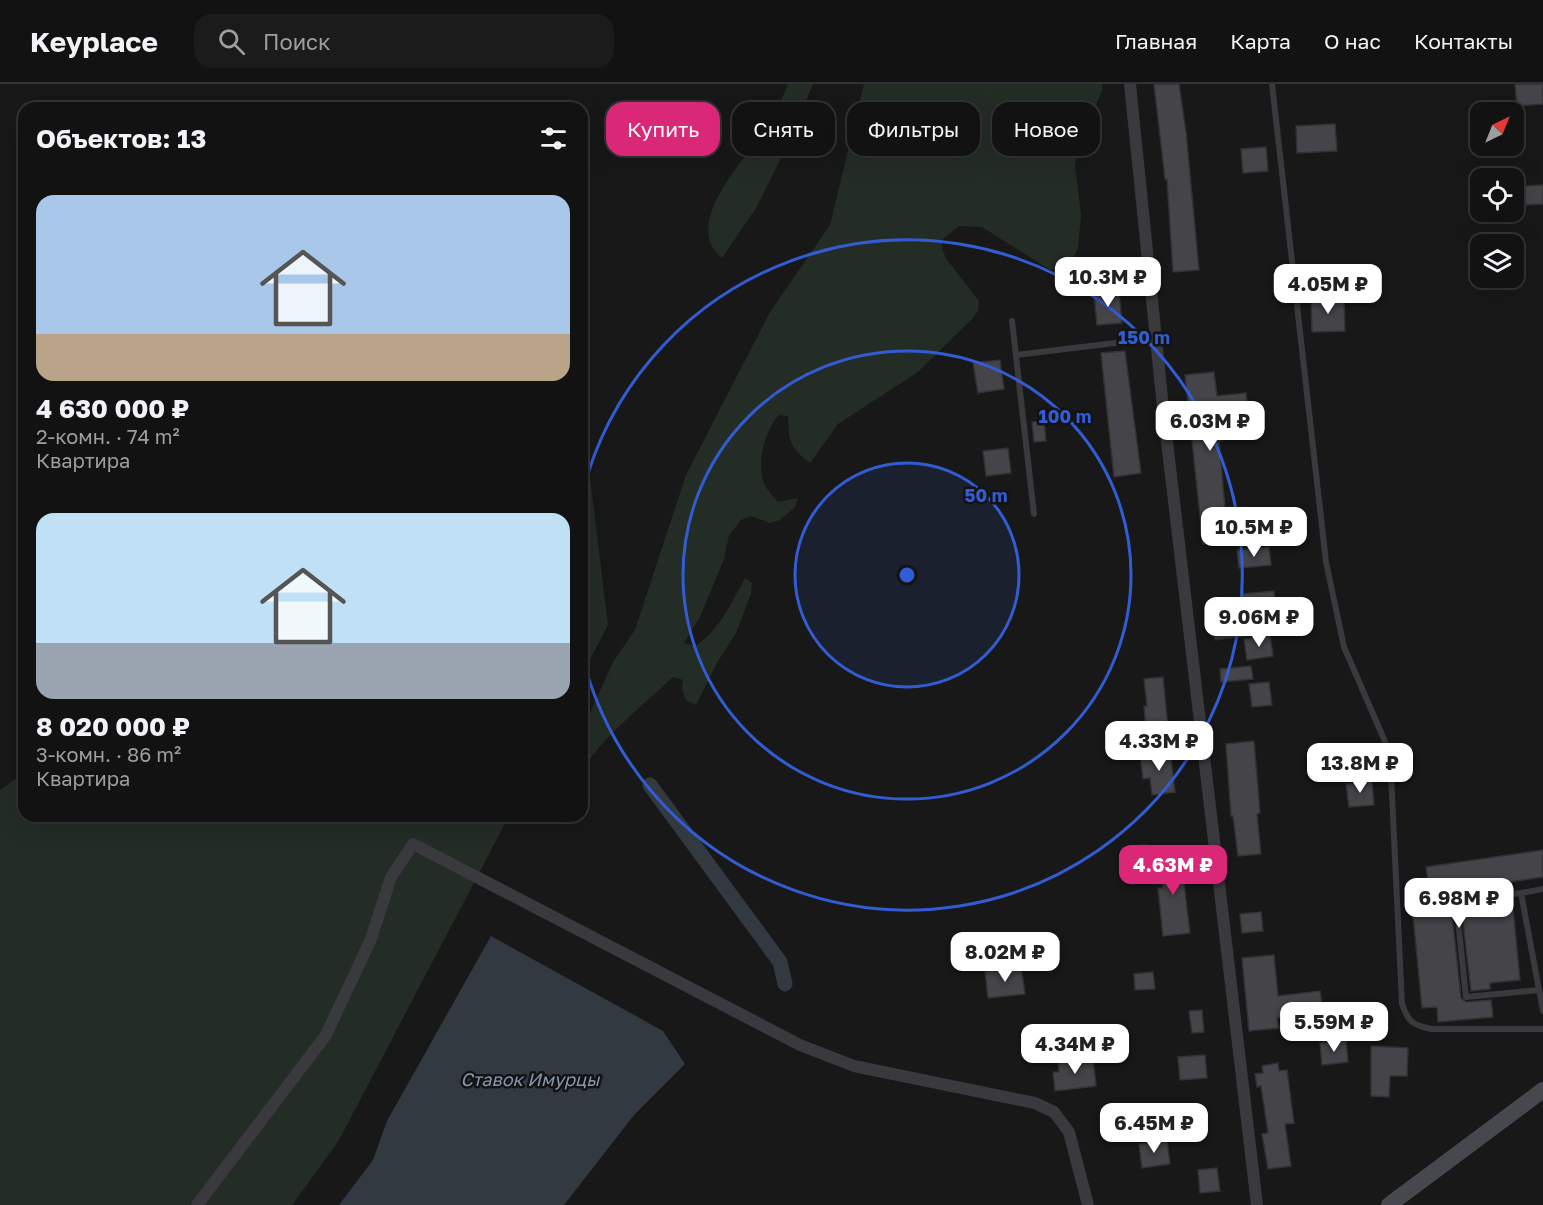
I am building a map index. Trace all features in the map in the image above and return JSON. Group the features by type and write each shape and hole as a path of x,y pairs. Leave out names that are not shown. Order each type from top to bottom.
{"main road":[{"path":"1389,1205 1543,1090"}],"street":[{"path":"1130,84 1257,1205"},
{"path":"197,1205 326,1035 371,939 391,877 413,844 784,1037 854,1066 1035,1103 1054,1112 1069,1132 1088,1205"}],"lane":[{"path":"1272,84 1326,562 1344,647 1390,753 1402,1004 1406,1016 1416,1026 1431,1029 1543,1029"},
{"path":"1012,321 1034,514"},
{"path":"1016,355 1157,338"},
{"path":"1539,990 1466,997 1456,901 1543,889"},
{"path":"1521,892 1543,1011"}],"shaded area":[{"path":"788,84 813,84 805,102 781,102"},
{"path":"864,84 1102,84 1097,102 992,102 992,156 1077,156 1075,166 1081,215 1078,248 1069,266 1050,270 982,227 959,226 943,239 942,249 947,260 979,301 978,311 918,372 838,424 810,463 794,448 789,432 788,416 779,415 770,429 763,448 762,475 766,488 778,502 798,498 795,507 780,520 770,523 751,516 741,520 729,535 724,559 700,617 684,643 695,646 704,640 724,615 745,578 752,583 751,594 736,633 718,661 696,705 686,700 682,689 683,680 673,677 610,736 588,762 588,718 613,662 635,630 686,475 770,312 830,225 847,154 980,156 980,102 860,102"},
{"path":"745,156 782,156 756,208 722,258 711,243 708,225 724,186"},
{"path":"588,462 608,625 588,663"},
{"path":"18,777 18,822 506,822 338,1142 292,1205 0,1205 0,790"}],"water":[{"name":"Ставок Имурцы","path":"491,936 663,1031 685,1064 634,1115 564,1205 339,1205 373,1160 387,1121"}],"building":[{"path":"1154,84 1179,84 1186,132 1199,270 1173,272 1167,179 1165,179"},
{"path":"1515,84 1543,84 1543,104 1524,105 1524,102 1517,102"},
{"path":"1335,124 1337,151 1297,153 1296,126"},
{"path":"1266,147 1268,171 1243,173 1241,149"},
{"path":"1543,185 1543,204 1526,205 1524,186"},
{"path":"1119,292 1122,323 1097,325 1094,294"},
{"path":"1344,298 1345,331 1312,332 1311,299"},
{"path":"1125,351 1141,473 1114,477 1101,353"},
{"path":"1000,360 1004,389 978,393 973,363"},
{"path":"1214,372 1217,396 1246,393 1248,409 1218,412 1222,441 1219,441 1225,508 1229,507 1232,541 1203,544 1185,375"},
{"path":"1044,421 1046,441 1034,442 1032,422"},
{"path":"1008,448 1011,473 986,476 983,451"},
{"path":"1269,547 1271,565 1239,568 1237,550"},
{"path":"1274,591 1276,609 1244,612 1242,594"},
{"path":"1244,624 1246,636 1215,640 1213,628"},
{"path":"1270,635 1273,656 1247,660 1244,639"},
{"path":"1251,666 1253,679 1221,682 1220,669"},
{"path":"1163,677 1168,728 1146,729 1144,706 1147,706 1144,679"},
{"path":"1269,682 1272,705 1252,707 1249,684"},
{"path":"1254,741 1261,854 1238,856 1233,816 1231,816 1226,744"},
{"path":"1170,751 1175,792 1152,795 1150,778 1143,779 1140,754"},
{"path":"1372,781 1374,805 1349,807 1346,784"},
{"path":"1145,845 1148,865 1125,868 1122,848"},
{"path":"1543,850 1543,877 1447,891 1450,914 1452,914 1461,998 1466,1002 1491,1000 1493,1017 1438,1022 1437,1007 1422,1008 1413,915 1433,913 1426,867"},
{"path":"1180,852 1190,933 1163,936 1158,888 1163,888 1158,855"},
{"path":"1513,908 1520,980 1490,983 1490,989 1471,991 1462,913"},
{"path":"1261,912 1263,931 1242,933 1240,914"},
{"path":"1274,955 1278,996 1320,991 1323,1011 1277,1018 1279,1028 1249,1031 1242,958"},
{"path":"1021,967 1025,994 988,998 985,971"},
{"path":"1153,972 1155,989 1135,990 1134,974"},
{"path":"1202,1010 1204,1032 1192,1033 1189,1011"},
{"path":"1346,1040 1348,1062 1322,1065 1320,1043"},
{"path":"1371,1046 1408,1048 1407,1076 1390,1076 1389,1097 1371,1096"},
{"path":"1205,1055 1207,1078 1180,1080 1178,1057"},
{"path":"1093,1058 1096,1086 1055,1091 1053,1072 1059,1072 1058,1062"},
{"path":"1278,1063 1279,1071 1287,1070 1294,1123 1285,1124 1291,1166 1268,1169 1262,1134 1268,1133 1261,1086 1257,1087 1255,1074 1263,1073 1262,1066"},
{"path":"1167,1140 1170,1164 1142,1168 1139,1144"},
{"path":"1217,1168 1220,1191 1200,1193 1198,1170"}],"waterway":[{"path":"650,785 780,962 785,984"}]}
